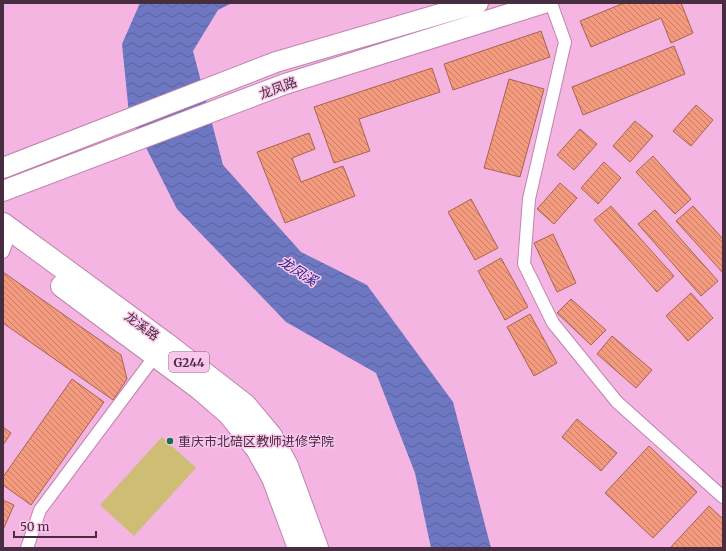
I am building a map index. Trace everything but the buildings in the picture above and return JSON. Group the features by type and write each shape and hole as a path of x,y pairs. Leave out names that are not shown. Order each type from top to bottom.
{"highway":[{"name":"龙溪路","path":"4,241 199,388 229,414 257,449 273,478 299,548"},
{"name":"龙溪路","path":"4,241 165,343 245,405 271,436 287,466 317,548"}],"main road":[{"name":"龙凤路","path":"5,167 276,62 478,3"},
{"name":"龙凤路","path":"9,189 285,84 544,3"}],"street":[{"path":"551,3 565,42 529,199 524,264 554,323 617,402 723,498"},
{"path":"26,548 40,510 155,356"}],"shaded area":[{"path":"162,437 196,468 134,536 100,505"}],"water":[{"name":"龙凤溪","path":"140,3 232,3 218,10 193,51 223,165 301,252 367,285 453,402 491,548 431,548 415,473 376,373 286,322 177,209 129,114 122,44"}],"place":[{"name":"重庆市北碚区教师进修学院","path":"170,441"}]}
